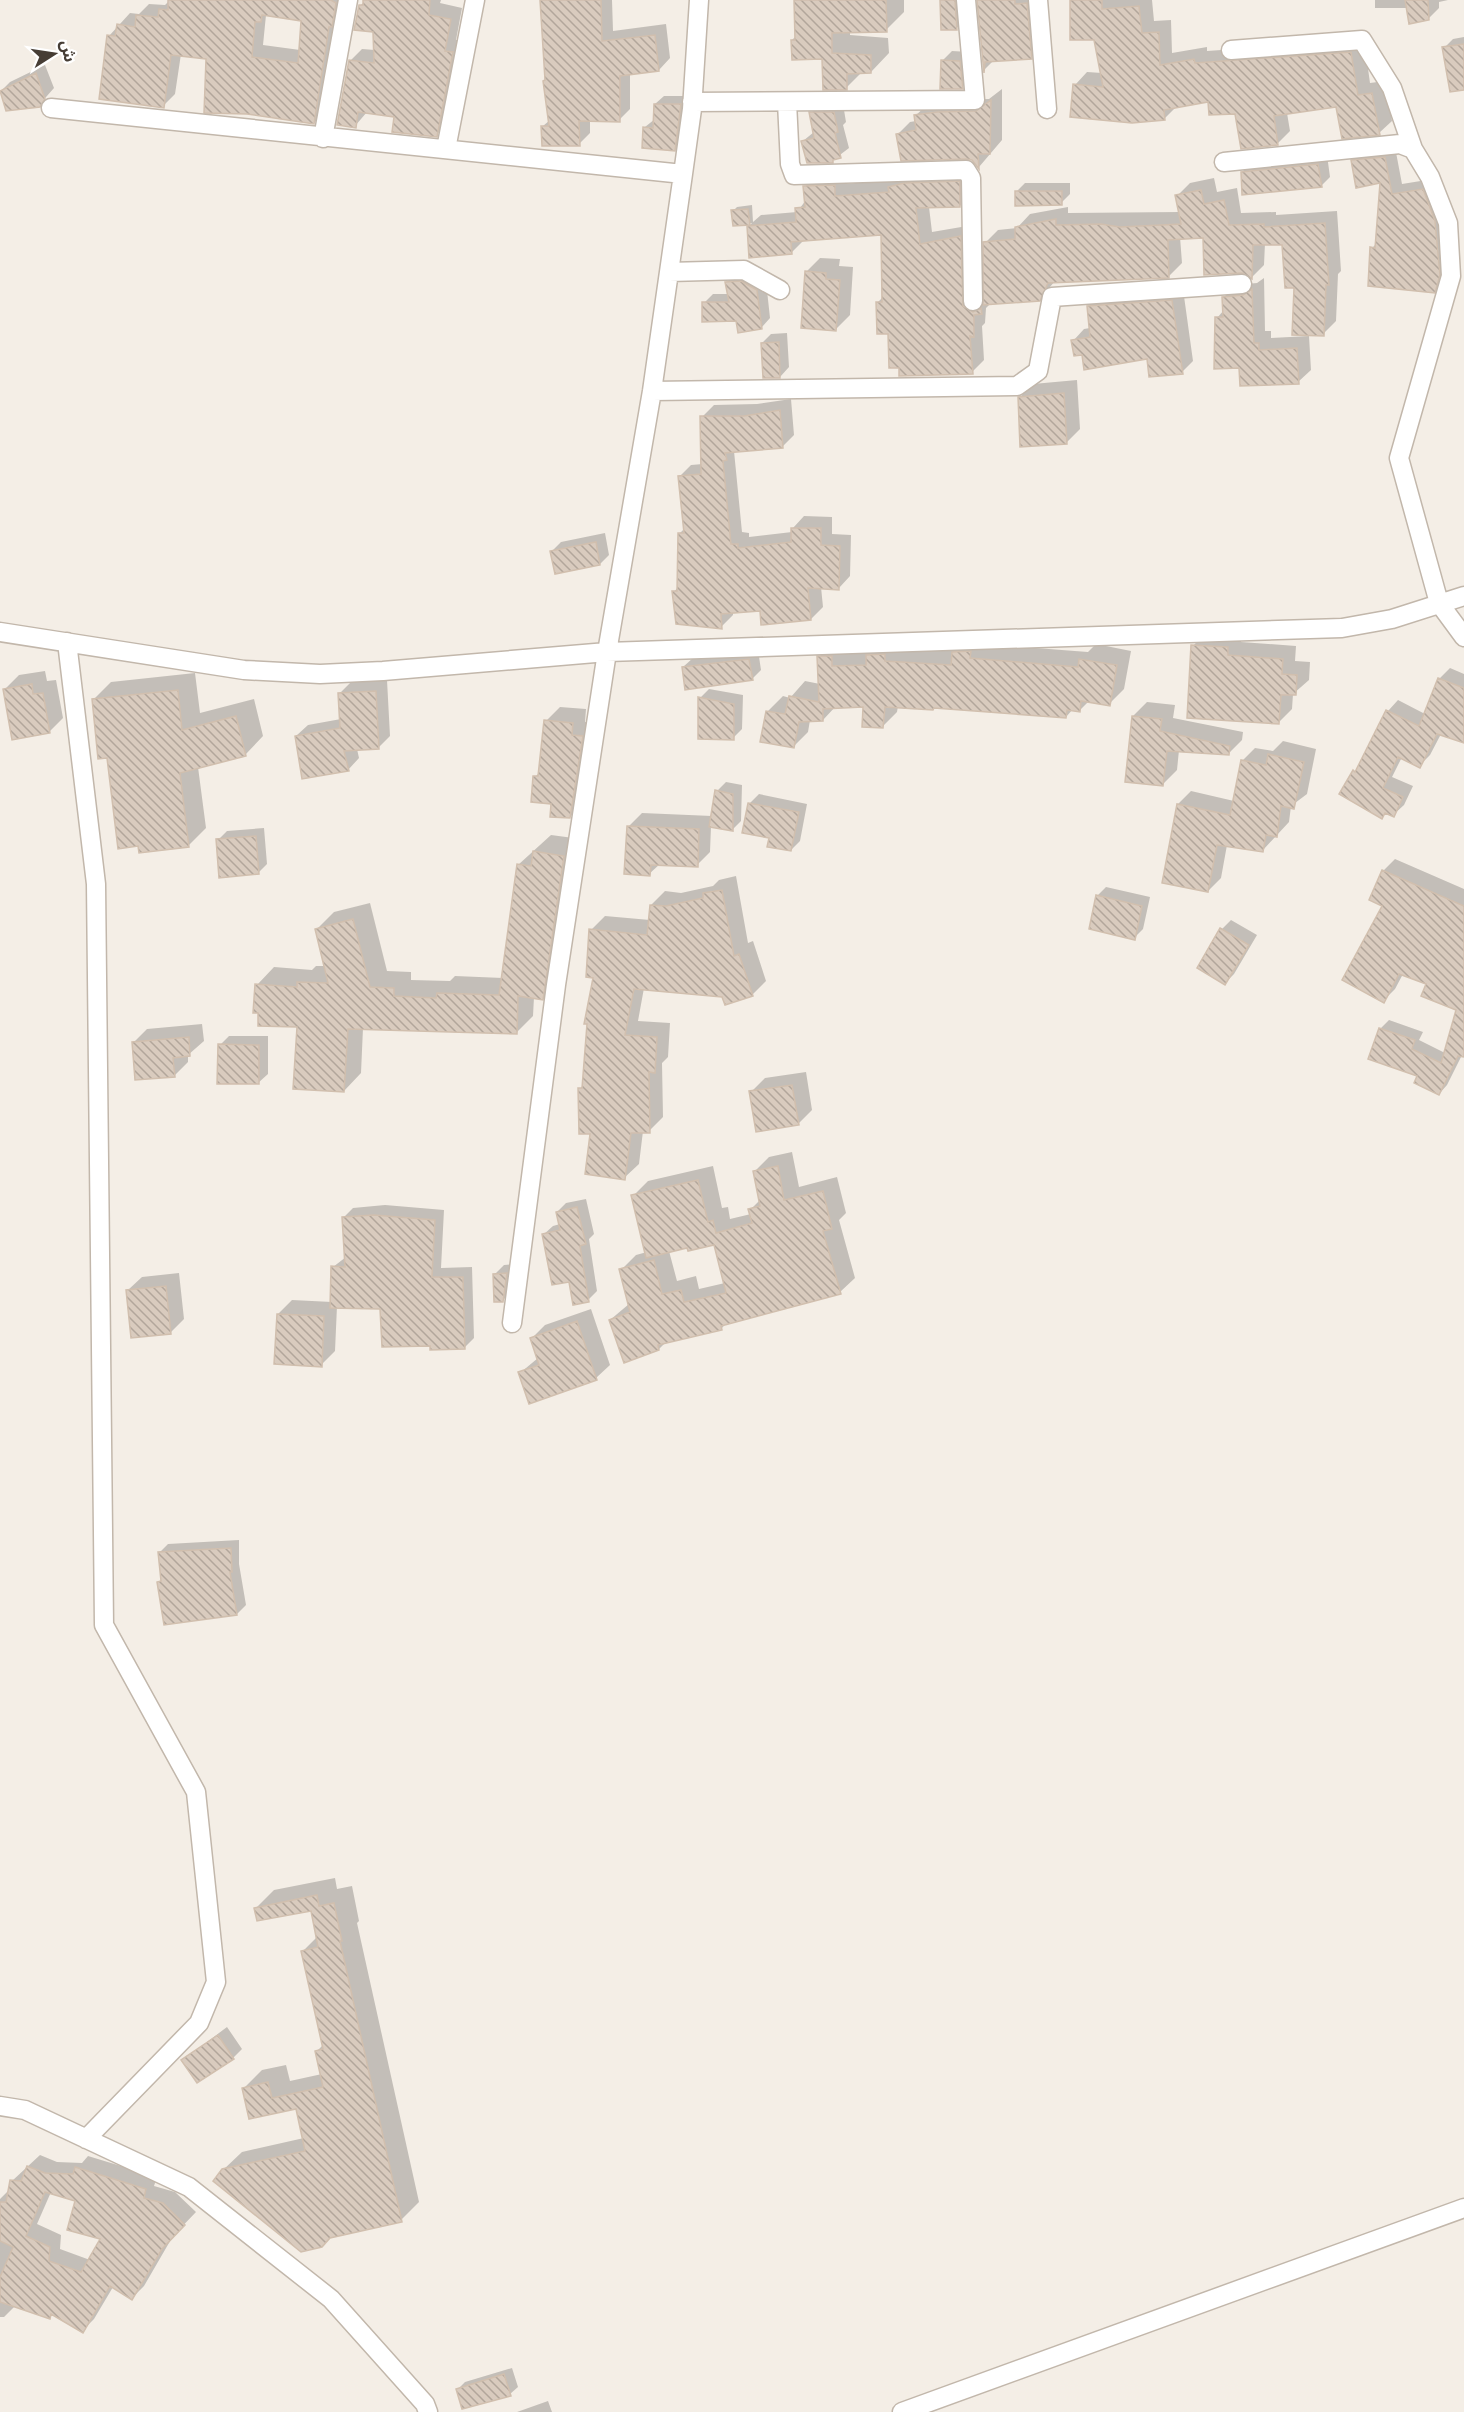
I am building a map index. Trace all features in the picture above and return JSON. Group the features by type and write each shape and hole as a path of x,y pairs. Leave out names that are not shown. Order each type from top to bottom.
{"street":[{"path":"323,138 348,0"},
{"path":"446,149 475,0"},
{"path":"512,1323 556,985 607,652 652,391 683,174 692,102 699,0"},
{"path":"692,102 975,100 966,0"},
{"path":"1038,0 1047,109"},
{"path":"1232,50 1362,40 1392,88 1413,149 1430,177 1448,223 1451,276 1399,458 1439,603 1464,637"},
{"path":"787,102 790,164 794,175 966,170 971,178 973,301"},
{"path":"51,108 683,174"},
{"path":"1224,162 1400,144 1413,149"},
{"path":"669,272 744,270 780,290"},
{"path":"652,391 1017,386 1038,371 1052,297 1242,284"},
{"path":"0,632 244,670 320,674 383,671 607,652 1342,628 1392,619 1464,596"},
{"path":"67,642 96,884 104,1625 196,1792 216,1982 200,2023 86,2139"},
{"path":"0,2106 25,2110 189,2187 331,2299 425,2404 428,2412"},
{"path":"902,2412 1464,2208"}],"building":[{"path":"168,0 331,0 336,3 332,27 329,27 314,124 247,114 204,113 206,59 171,55 164,108 99,99 107,35 115,36 117,24 135,27 136,15 158,17 159,9 168,10","holes":["262,15 301,21 298,63 252,57 255,22 261,22"]},
{"path":"363,0 430,0 429,15 451,19 445,51 453,52 437,137 392,132 394,117 358,112 356,128 337,125 349,60 374,63 373,32 354,30 359,5 363,5"},
{"path":"540,0 601,0 602,41 655,35 659,71 620,76 620,122 579,121 580,146 542,146 541,126 549,126 543,81 545,80"},
{"path":"794,0 886,0 887,32 832,33 832,53 871,55 871,73 847,74 847,90 823,90 822,59 792,60 791,40 795,40"},
{"path":"940,0 955,0 957,30 941,30"},
{"path":"977,0 1015,0 1015,4 1027,3 1032,59 985,62 984,73"},
{"path":"1070,0 1102,0 1102,9 1139,6 1142,33 1159,32 1160,65 1194,59 1195,63 1351,52 1358,95 1372,93 1380,135 1342,139 1336,107 1274,116 1278,145 1241,149 1235,114 1209,115 1208,102 1164,110 1165,120 1132,123 1070,117 1073,84 1103,87 1094,40 1070,40"},
{"path":"1405,0 1428,0 1429,20 1409,24"},
{"path":"1464,44 1464,90 1450,92 1442,47"},
{"path":"941,60 960,61 963,89 940,89"},
{"path":"36,73 45,99 40,107 6,111 0,91"},
{"path":"991,100 990,154 978,154 979,169 972,160 966,159 901,161 896,134 916,130 914,115 976,111"},
{"path":"654,104 681,104 675,151 642,148 643,127 653,128"},
{"path":"809,112 834,112 838,132 835,133 841,158 833,160 833,163 807,163 801,141 814,138"},
{"path":"1385,157 1392,194 1423,189 1435,221 1440,275 1435,293 1368,286 1370,247 1375,248 1380,183 1356,188 1351,160"},
{"path":"1318,164 1322,187 1242,195 1241,172"},
{"path":"960,181 960,207 916,208 920,244 961,236 963,306 973,312 981,308 982,314 974,315 974,337 970,336 973,374 899,376 899,368 889,368 888,334 877,334 876,302 882,302 881,235 791,242 792,254 749,258 747,226 796,222 795,208 805,207 803,186 835,185 835,196 889,192 888,187 904,183"},
{"path":"1201,190 1204,204 1224,200 1229,225 1264,224 1264,227 1325,223 1329,285 1326,285 1324,336 1292,335 1294,288 1285,288 1282,245 1253,245 1252,279 1242,273 1204,275 1203,238 1168,240 1169,278 1048,283 1040,301 983,305 983,242 1015,239 1015,227 1056,219 1056,225 1101,224 1120,227 1181,224 1175,195"},
{"path":"1015,191 1062,191 1062,205 1015,206"},
{"path":"748,209 750,225 733,226 731,210"},
{"path":"805,271 826,273 826,279 840,280 836,331 801,328"},
{"path":"741,281 757,290 762,329 738,333 736,321 702,322 702,302 729,302 725,282"},
{"path":"1252,289 1254,343 1259,343 1259,350 1297,348 1299,384 1240,386 1239,368 1214,369 1215,317 1223,317 1222,297 1243,295"},
{"path":"1172,300 1183,374 1149,377 1147,359 1084,370 1082,355 1074,356 1071,340 1090,337 1087,306"},
{"path":"779,342 780,378 763,378 761,343"},
{"path":"1064,393 1067,444 1020,447 1018,397"},
{"path":"780,410 783,448 725,453 727,460 723,461 731,544 738,544 738,548 791,542 791,528 821,528 821,545 840,546 839,590 808,588 811,620 761,625 760,611 721,614 722,629 676,624 672,591 677,591 678,533 684,533 678,476 701,474 700,416 744,416"},
{"path":"596,542 600,565 555,574 550,551"},
{"path":"1191,645 1228,647 1228,655 1283,659 1282,674 1297,675 1296,695 1281,695 1279,724 1187,718"},
{"path":"971,651 970,658 1078,667 1079,659 1117,665 1110,706 1081,701 1080,712 1067,710 1066,718 934,708 933,710 885,707 883,728 862,727 863,707 823,709 823,721 799,722 794,748 760,742 766,711 785,714 789,696 819,702 817,656 832,656 832,666 866,665 866,655 885,654 885,661 951,665 952,652"},
{"path":"749,659 753,680 685,690 682,667"},
{"path":"1438,678 1464,688 1464,743 1437,734 1420,768 1398,757 1383,788 1403,797 1394,817 1385,813 1382,819 1339,794 1353,770 1355,772 1386,710 1419,726"},
{"path":"32,684 33,694 43,693 50,733 12,740 3,689"},
{"path":"178,690 182,730 236,716 246,756 180,773 189,847 139,853 138,846 118,849 107,758 98,759 92,699"},
{"path":"376,691 379,749 344,751 349,771 302,779 295,736 340,728 338,693"},
{"path":"698,697 734,704 734,740 698,739"},
{"path":"1132,716 1162,719 1160,731 1230,746 1229,755 1167,751 1163,786 1125,782"},
{"path":"544,720 573,723 572,735 583,736 570,818 550,817 551,804 531,802 533,776 538,776"},
{"path":"1268,754 1304,762 1294,809 1281,806 1277,837 1266,835 1263,852 1217,845 1208,892 1162,883 1177,804 1230,815 1241,760 1266,765"},
{"path":"715,790 733,794 733,831 709,827"},
{"path":"748,803 799,812 791,851 767,847 769,838 742,833"},
{"path":"627,826 699,829 698,867 651,865 650,876 624,874"},
{"path":"256,836 259,874 219,878 216,839"},
{"path":"533,851 564,856 543,1000 518,996 517,1034 348,1029 344,1092 293,1089 297,1027 258,1026 258,1013 253,1013 255,984 297,987 297,982 328,983 315,929 353,919 370,987 394,988 394,996 436,998 437,993 499,995 517,864 531,866"},
{"path":"1382,870 1464,906 1464,1057 1458,1056 1439,1095 1414,1083 1417,1076 1368,1059 1379,1028 1415,1040 1412,1049 1441,1063 1456,1010 1421,996 1426,984 1399,974 1384,1003 1342,980 1382,906 1369,900"},
{"path":"722,890 734,956 739,954 753,996 725,1005 722,997 634,989 625,1035 657,1037 655,1073 649,1072 650,1133 631,1133 625,1180 585,1174 590,1134 579,1134 578,1088 582,1088 587,1024 584,1024 593,978 586,977 589,929 647,935 650,905 666,906 703,898 703,893"},
{"path":"1096,895 1142,906 1135,940 1089,929"},
{"path":"1220,928 1249,945 1225,985 1197,968"},
{"path":"189,1037 190,1056 173,1058 175,1077 135,1080 132,1042"},
{"path":"218,1044 259,1045 259,1084 217,1084"},
{"path":"792,1085 799,1125 756,1132 749,1091"},
{"path":"778,1166 784,1200 823,1191 832,1229 823,1231 841,1294 721,1326 722,1330 658,1345 659,1350 624,1363 609,1320 630,1312 619,1269 654,1260 662,1294 681,1290 684,1302 726,1293 714,1245 688,1251 687,1248 646,1258 631,1195 698,1180 708,1222 713,1220 716,1233 752,1223 748,1209 760,1206 753,1171"},
{"path":"577,1207 586,1244 580,1246 589,1302 573,1305 569,1282 552,1285 542,1234 560,1230 556,1212"},
{"path":"374,1215 435,1220 432,1277 463,1277 465,1349 430,1350 430,1346 382,1347 380,1309 330,1308 331,1266 345,1267 342,1217"},
{"path":"507,1273 503,1302 494,1302 493,1274"},
{"path":"166,1286 171,1334 131,1338 126,1290"},
{"path":"277,1314 324,1316 322,1367 274,1364"},
{"path":"577,1321 597,1380 529,1404 518,1372 539,1365 530,1338"},
{"path":"231,1548 232,1572 230,1572 237,1615 164,1625 157,1582 161,1581 158,1552"},
{"path":"317,1895 319,1906 334,1903 342,1941 340,1941 402,2222 330,2238 322,2247 301,2252 213,2181 222,2169 305,2151 296,2109 249,2119 242,2088 268,2082 272,2098 323,2087 315,2051 323,2049 301,1951 318,1947 311,1911 257,1921 254,1908"},
{"path":"218,2035 234,2059 197,2083 181,2060"},
{"path":"27,2166 45,2173 73,2174 75,2167 146,2189 144,2198 163,2203 185,2225 162,2249 132,2300 110,2286 83,2333 51,2314 50,2319 0,2302 0,2277 13,2247 0,2241 0,2202 6,2202 10,2180 21,2181","holes":["45,2192 75,2201 67,2230 100,2239 81,2272 49,2261 50,2247 26,2236"]},
{"path":"504,2374 511,2396 462,2409 456,2389"}]}
